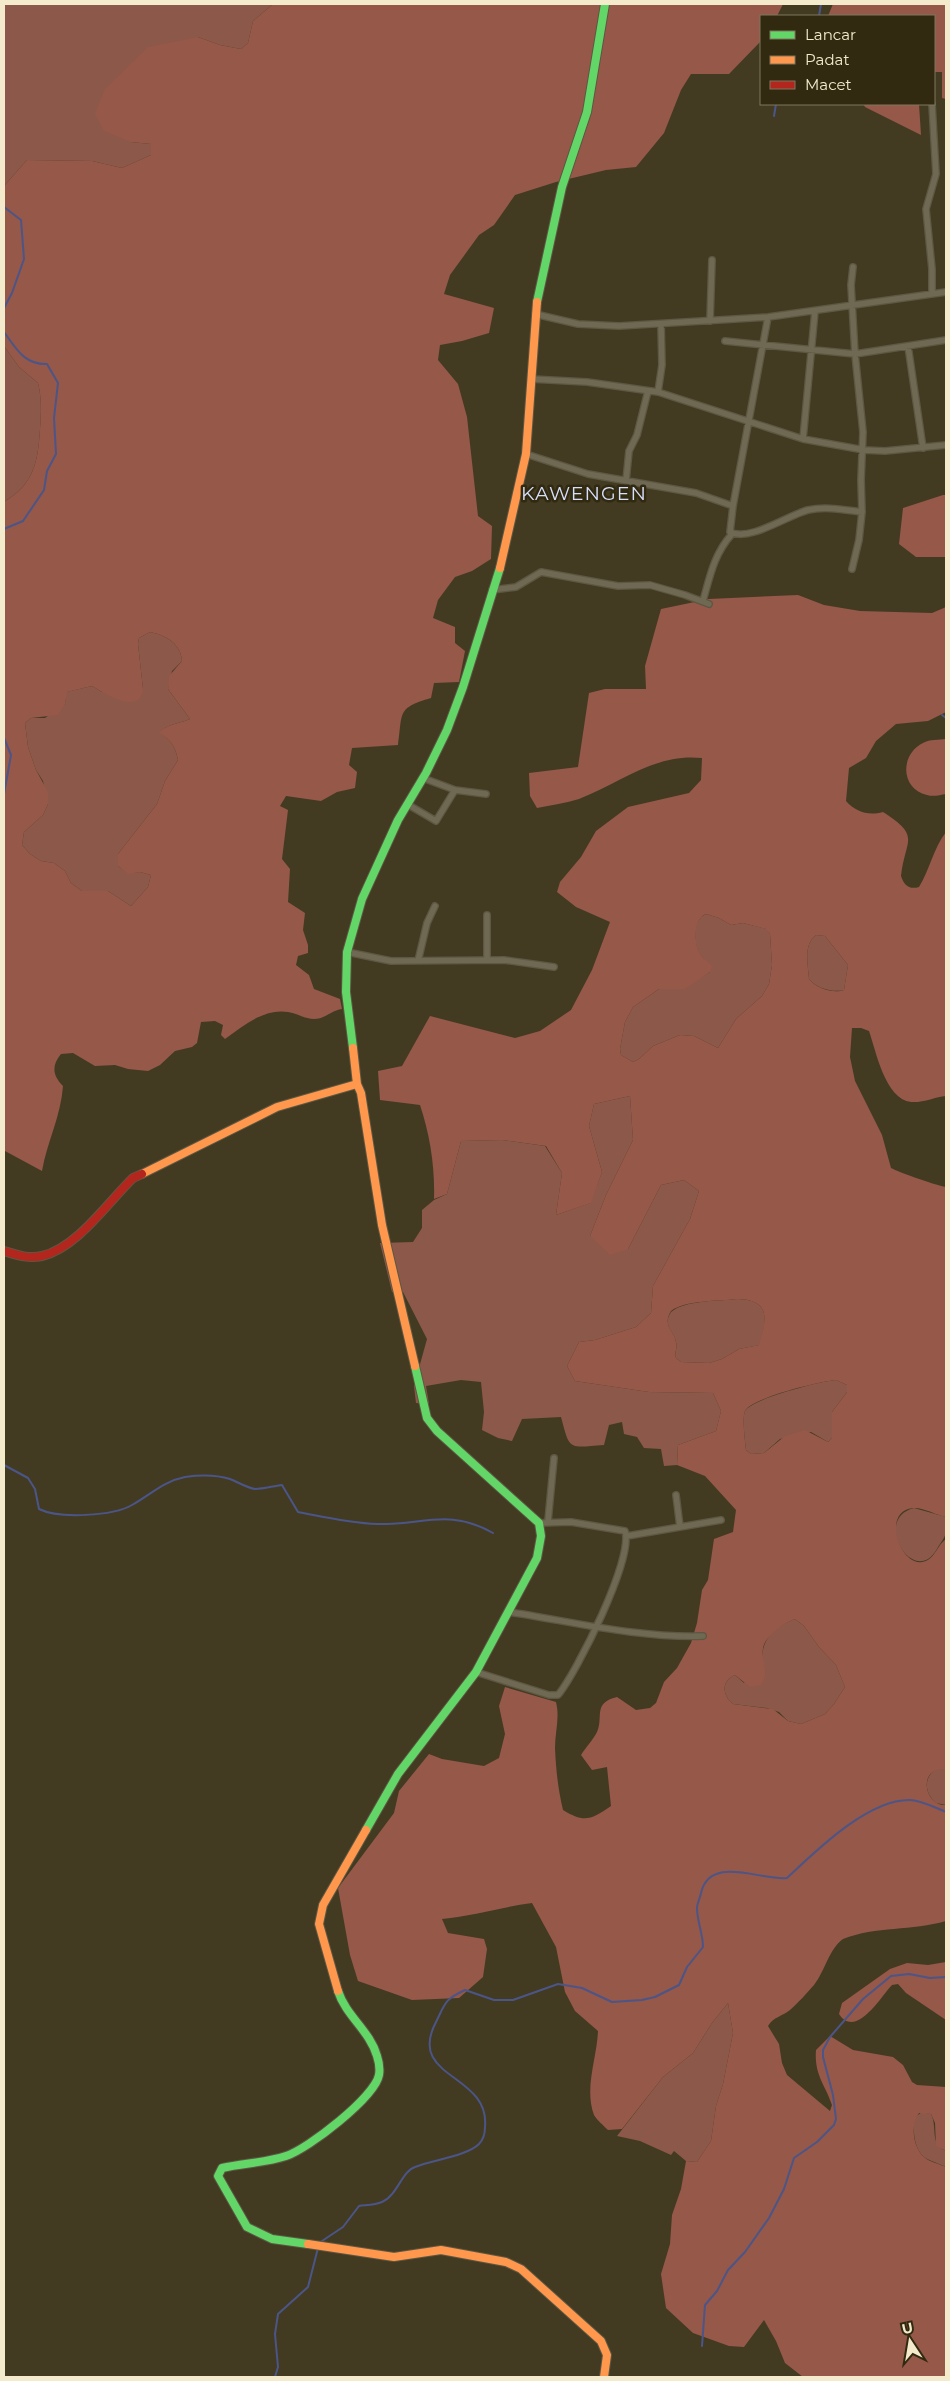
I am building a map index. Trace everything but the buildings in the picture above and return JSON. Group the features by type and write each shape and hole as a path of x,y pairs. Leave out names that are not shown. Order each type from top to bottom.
{"street":[{"path":"604,2377 607,2355 602,2341 515,2265 441,2250 401,2257 272,2239 247,2227 218,2174 222,2168 286,2156 309,2145 342,2118 379,2077 378,2061 371,2042 342,2004 318,1918 323,1904 398,1774 476,1672 537,1558 541,1536 539,1523 437,1431 427,1418 382,1225 361,1093 357,1084 346,992 347,952 362,899 398,820 448,730 503,559 526,454 535,314 562,187 587,112 605,4"},
{"path":"932,105 936,174 926,209 932,269 932,294"},
{"path":"710,321 712,260"},
{"path":"852,569 859,540 862,512 861,480 863,449 852,305 853,267"},
{"path":"535,314 578,324 619,326 661,324 768,318 946,292"},
{"path":"803,439 815,311"},
{"path":"732,534 730,531 733,506 768,318"},
{"path":"658,392 662,365 661,324"},
{"path":"725,341 812,348 856,354 946,340"},
{"path":"908,346 923,448"},
{"path":"531,379 587,382 658,392 803,439 863,449 885,451 946,445"},
{"path":"626,482 629,451 637,435 648,391"},
{"path":"526,454 588,474 696,493 733,506"},
{"path":"492,590 516,587 541,572 618,586 650,585 706,603 714,560 732,534 762,529 809,510 836,509 862,512"},
{"path":"423,778 455,790 486,794"},
{"path":"407,804 436,821 455,790"},
{"path":"418,961 426,923 434,906"},
{"path":"487,915 488,960"},
{"path":"347,952 391,961 504,960 554,968"},
{"path":"4,1251 19,1258 35,1259 49,1256 85,1226 133,1178 267,1111 292,1101 347,1089 357,1084"},
{"path":"548,1521 554,1458"},
{"path":"676,1495 680,1527"},
{"path":"627,1536 721,1520"},
{"path":"476,1672 549,1695 558,1695 598,1626 614,1584 627,1536 623,1530 548,1521 539,1523"},
{"path":"509,1612 668,1637 704,1636"}],"shaded area":[{"path":"4,4 273,4 253,21 248,43 241,49 220,45 198,37 131,142 151,144 151,155 122,168 92,161 27,160 4,186"},
{"path":"273,4 783,4 778,15 760,15 760,42 729,74 691,74 681,90 664,133 636,167 606,170 556,182 515,195 494,225 479,235 450,275 444,294 494,308 489,333 440,345 438,360 458,384 467,417 478,516 492,526 491,559 472,571 455,577 438,600 433,618 455,627 455,643 465,651 459,682 434,683 431,698 406,709 401,719 398,745 352,748 349,765 357,772 355,788 337,792 321,801 286,796 280,806 288,810 282,859 290,869 288,902 305,913 303,930 308,945 308,953 298,956 296,965 309,975 314,989 340,999 342,1009 322,1018 314,1019 279,1011 262,1015 225,1039 221,1035 223,1025 215,1021 201,1022 197,1043 192,1047 175,1051 160,1065 148,1071 128,1069 115,1065 95,1066 73,1053 61,1054 54,1071 63,1086 62,1097 42,1171 5,1151 4,1148 4,502 22,488 36,462 41,406 38,383 19,367 4,346 4,186 27,160 92,161 122,168 151,155 151,144 131,142 104,131 95,113 105,89 148,47 198,37 220,45 241,49 248,43 253,21","holes":["150,632 167,638 176,645 182,661 169,676 168,689 190,719 169,726 158,733 172,744 178,760 165,781 157,804 118,854 118,866 128,874 140,872 151,875 148,887 131,906 108,891 82,891 71,883 65,871 54,863 41,861 30,854 22,845 24,832 43,815 48,804 48,792 36,770 28,747 25,723 31,718 58,715 65,704 67,692 92,686 121,701 135,701 140,697 143,689 139,638"]},
{"path":"833,4 946,4 946,99 942,98 942,72 935,72 935,15 828,15"},
{"path":"864,105 919,105 921,135"},
{"path":"4,346 19,367 38,383 41,406 36,462 22,488 4,502"},
{"path":"946,495 946,557 916,557 899,544 903,508"},
{"path":"798,595 824,605 860,611 932,613 946,607 946,712 928,721 896,724 876,741 866,758 849,768 846,801 854,808 863,812 872,814 883,812 903,827 907,833 908,840 901,876 905,884 910,887 919,887 946,832 946,1096 915,1102 902,1099 894,1092 883,1073 869,1031 861,1028 852,1028 850,1057 855,1081 882,1135 891,1168 946,1187 946,1517 913,1508 903,1511 898,1518 896,1527 897,1538 901,1547 907,1556 914,1561 926,1561 946,1539 946,1769 937,1770 930,1774 927,1780 927,1787 933,1800 939,1804 946,1805 946,1921 868,1932 843,1939 834,1948 814,1985 790,2010 768,2026 779,2044 782,2063 787,2075 830,2111 832,2105 818,2073 816,2050 830,2036 853,2050 893,2057 903,2065 912,2082 917,2085 946,2087 946,2151 936,2146 935,2123 931,2114 919,2113 914,2124 914,2136 917,2148 924,2157 946,2167 946,2377 803,2377 785,2363 776,2341 764,2320 744,2347 729,2346 693,2333 666,2308 661,2274 670,2244 672,2215 681,2189 686,2161 697,2162 711,2141 716,2106 723,2084 733,2033 728,2003 712,2023 693,2053 663,2077 622,2129 608,2130 594,2115 591,2105 590,2094 598,2031 575,2011 565,1992 556,1947 532,1903 442,1919 448,1933 484,1939 487,1949 483,1977 459,1998 412,2000 358,1981 350,1955 338,1888 394,1813 399,1791 429,1754 442,1759 484,1766 499,1758 505,1734 499,1706 505,1687 556,1702 558,1714 555,1756 563,1810 577,1817 587,1818 593,1817 611,1806 607,1767 592,1770 581,1755 597,1732 600,1711 604,1703 617,1697 636,1710 650,1708 656,1703 664,1682 677,1668 691,1643 697,1623 702,1590 708,1580 714,1539 733,1532 736,1510 705,1476 677,1465 678,1445 716,1431 721,1411 713,1393 649,1392 575,1381 567,1366 579,1342 595,1340 636,1327 651,1313 653,1286 690,1219 699,1191 684,1180 661,1185 628,1249 610,1255 590,1236 606,1195 633,1140 630,1096 594,1104 589,1126 602,1172 591,1203 556,1215 562,1173 546,1146 502,1140 461,1141 447,1194 434,1199 431,1151 420,1105 380,1100 378,1071 402,1066 430,1016 515,1038 540,1031 571,1010 592,970 610,922 576,907 557,892 560,882 581,857 596,831 628,807 689,793 701,780 702,758 669,760 638,771 579,799 537,808 530,796 529,773 578,767 589,693 605,689 646,689 645,666 661,609 709,599","holes":["706,914 719,918 731,925 743,923 766,929 770,934 772,965 769,984 762,996 736,1019 718,1048 694,1036 680,1035 653,1046 633,1062 621,1055 620,1049 625,1022 633,1007 659,989 685,989 710,972 712,966 701,956 696,938 697,926","816,935 825,936 848,965 844,990 825,989 809,979 807,955 812,939","738,1299 757,1303 764,1313 759,1345 739,1349 722,1359 709,1363 681,1362 676,1358 677,1346 668,1324 671,1311 677,1307 693,1303","836,1380 847,1385 847,1392 832,1412 832,1438 828,1442 805,1430 785,1436 764,1453 751,1454 746,1450 744,1414 750,1406 772,1396 816,1383","795,1619 804,1626 819,1647 836,1665 845,1687 825,1714 801,1724 788,1721 773,1709 733,1704 725,1692 725,1684 735,1675 750,1687 761,1685 765,1672 763,1647 772,1634"]},
{"path":"150,632 162,635 172,641 179,650 182,661 172,671 168,689 190,719 169,726 159,733 172,744 178,760 165,781 157,804 118,854 118,866 128,873 140,872 151,875 148,887 131,906 108,891 82,891 71,883 65,871 54,863 41,861 30,854 22,845 24,832 43,815 48,804 43,781 36,770 28,747 25,723 31,718 45,718 65,704 66,692 92,686 102,692 143,689 138,644 139,638"},
{"path":"946,739 946,794 927,795 912,786 906,771 907,763 915,748 932,740"},
{"path":"706,914 719,918 731,925 743,923 767,929 770,934 772,965 769,984 762,996 736,1019 718,1048 694,1036 680,1035 653,1046 633,1062 621,1055 620,1049 625,1022 633,1007 659,989 666,989 700,978 710,972 706,961 698,951 695,936 699,920"},
{"path":"816,935 825,936 848,965 844,990 825,989 809,979 808,949 809,944"},
{"path":"630,1096 633,1140 606,1195 590,1236 628,1249 661,1185 684,1180 699,1191 690,1219 653,1286 651,1313 636,1327 595,1340 579,1342 567,1366 575,1381 649,1392 713,1393 721,1411 716,1431 678,1445 677,1465 664,1466 661,1449 644,1448 637,1437 624,1434 622,1422 609,1425 604,1445 583,1447 572,1445 566,1436 561,1417 522,1419 512,1441 498,1438 482,1430 484,1412 481,1382 461,1380 426,1386 429,1404 416,1403 414,1386 427,1339 403,1292 392,1292 380,1243 413,1242 422,1228 422,1210 434,1200 447,1194 461,1141 502,1140 545,1146 562,1173 556,1215 590,1203 602,1172 589,1126 594,1104"},
{"path":"738,1299 757,1303 764,1313 764,1328 760,1345 739,1349 722,1359 709,1363 681,1362 676,1358 675,1338 668,1324 671,1312 693,1303"},
{"path":"836,1380 847,1385 847,1392 832,1412 832,1438 828,1442 811,1432 780,1439 764,1453 751,1454 746,1450 744,1414 750,1406 787,1391"},
{"path":"914,1508 946,1517 946,1529 943,1540 928,1559 918,1561 908,1557 901,1548 896,1536 896,1525 902,1515"},
{"path":"795,1619 804,1626 819,1647 836,1665 845,1687 834,1704 825,1714 801,1724 788,1721 779,1712 767,1708 733,1704 725,1692 727,1681 735,1675 744,1683 763,1661 764,1646 771,1634 782,1625"},
{"path":"938,1768 946,1769 946,1805 936,1803 927,1790 930,1775"},
{"path":"946,1962 946,2020 906,1993 898,1984 892,1985 861,2019 853,2022 846,2021 839,2014 842,2003 890,1969 907,1963 928,1965"},
{"path":"728,2003 733,2033 723,2084 716,2106 711,2141 697,2162 686,2161 674,2151 671,2155 640,2141 617,2136 663,2077 693,2053 712,2023"},
{"path":"922,2112 931,2114 937,2144 946,2151 946,2167 927,2159 919,2151 915,2140 914,2122 915,2117"}],"waterway":[{"path":"819,15 821,4"},
{"path":"774,116 776,105"},
{"path":"4,207 21,220 24,259 12,293 4,308"},
{"path":"4,332 26,359 39,364 47,364 58,383 54,418 56,454 47,471 44,490 23,521 4,529"},
{"path":"942,715 946,718"},
{"path":"4,738 11,755 4,794"},
{"path":"4,1465 28,1478 35,1489 39,1509 59,1514 86,1515 112,1512 132,1505 177,1479 190,1476 208,1476 230,1479 255,1489 282,1485 298,1512 347,1521 377,1524 449,1519 477,1525 493,1533"},
{"path":"319,2243 343,2227 359,2206 376,2204 392,2195 410,2169 466,2152 474,2148 482,2140 485,2129 483,2109 475,2096 440,2066 432,2055 430,2041 436,2022 444,2006 453,1996 465,1990 494,2000 513,2000 558,1984 582,1988 612,2002 655,1997 679,1985 687,1967 703,1947 697,1906 706,1881 715,1875 725,1872 738,1872 787,1878 812,1854 843,1829 876,1808 893,1802 914,1800 946,1812"},
{"path":"702,2346 705,2305 717,2291 728,2270 745,2252 769,2218 784,2189 794,2158 817,2142 834,2125 836,2119 833,2095 823,2057 823,2050 830,2037 863,1999 891,1976 909,1974 930,1978 946,1977"},
{"path":"275,2377 278,2367 275,2334 278,2314 308,2287 318,2248"}],"traffic: fast":[{"path":"537,302 562,187 587,112 605,4"},
{"path":"353,1048 346,992 347,952 362,899 398,820 426,773 447,730 463,687 500,568"},
{"path":"366,1830 398,1774 476,1672 537,1558 541,1536 539,1523 437,1431 427,1418 415,1366"},
{"path":"308,2244 272,2239 247,2227 218,2176 222,2168 270,2160 296,2151 339,2121 375,2085 379,2075 379,2068 374,2047 346,2008 338,1991"}],"traffic: slow":[{"path":"500,568 526,454 537,302"},
{"path":"142,1174 277,1107 357,1084 353,1048"},
{"path":"357,1084 361,1093 382,1225 415,1366"},
{"path":"338,1991 319,1924 323,1905 366,1830"},
{"path":"308,2244 394,2257 441,2250 506,2262 521,2269 601,2341 607,2355 604,2377"}],"traffic: jam":[{"path":"4,1251 32,1257 42,1256 55,1251 80,1234 133,1178 142,1174"}],"district":[{"name":"KAWENGEN","path":"584,493"}]}
